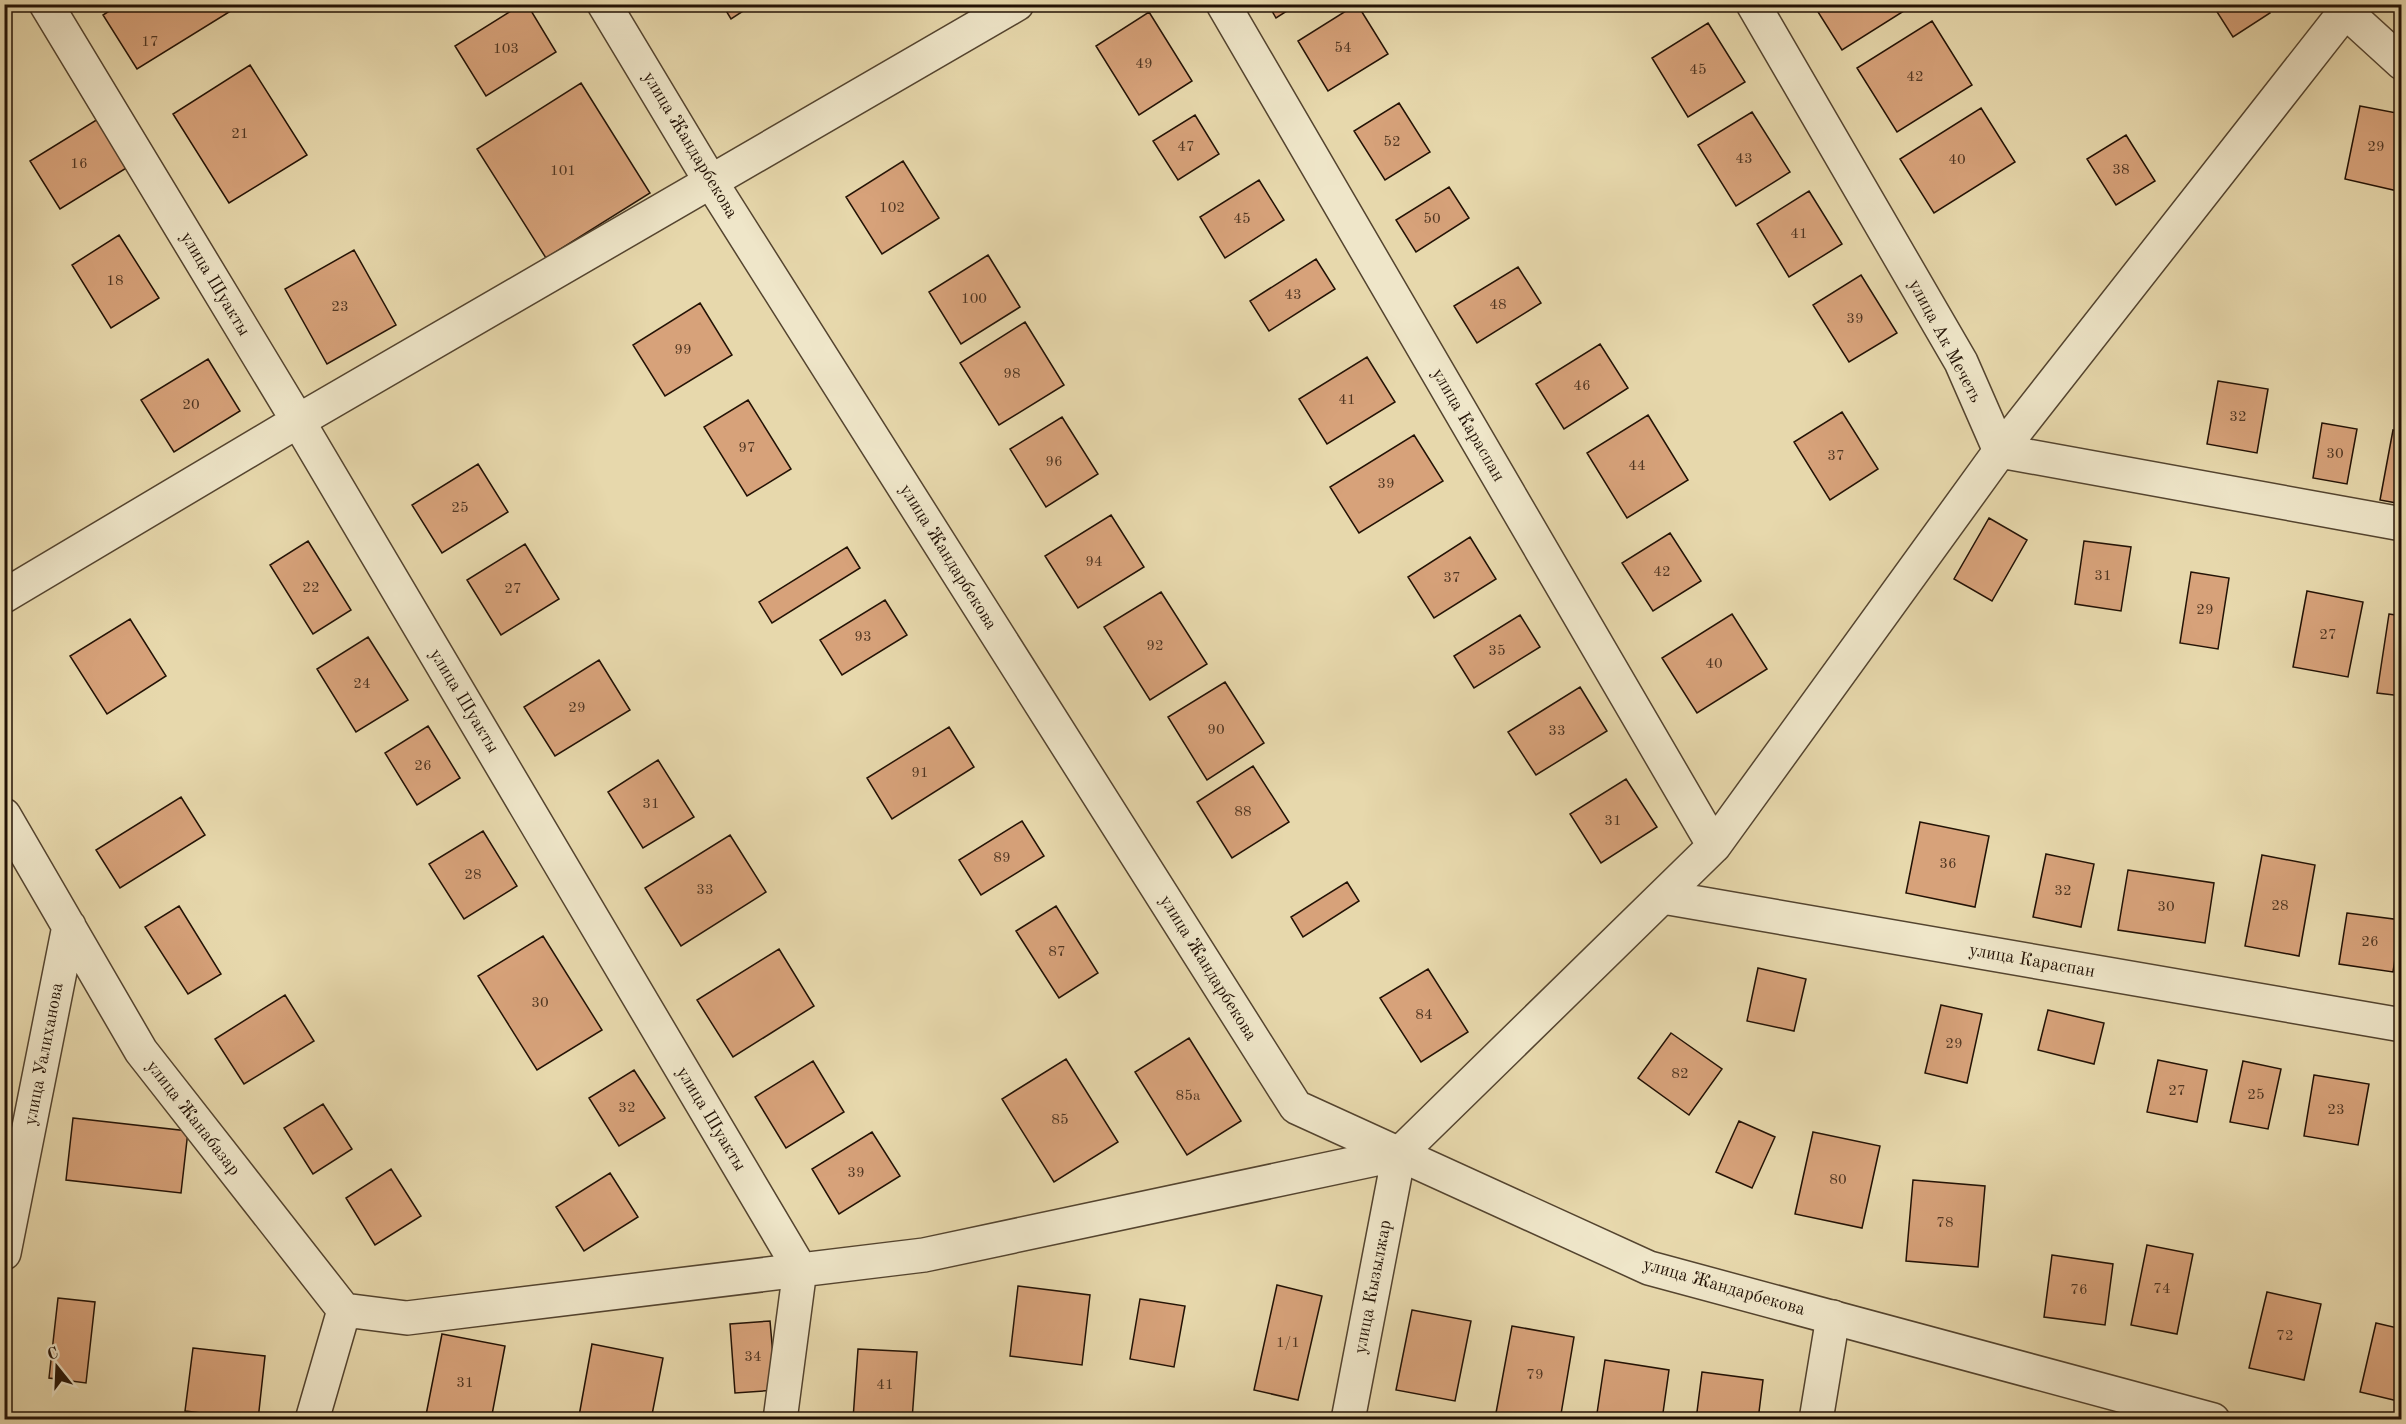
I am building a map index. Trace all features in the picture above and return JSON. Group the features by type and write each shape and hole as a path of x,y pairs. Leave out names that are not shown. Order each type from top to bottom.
{"street":[{"name":"улица Шуакты","path":"46,4 298,421 800,1269"},
{"name":"улица Жандарбекова","path":"604,4 711,182 1296,1107 1649,1268 2213,1419"},
{"path":"4,596 298,421 1017,4"},
{"name":"улица Караспан","path":"1223,4 1714,846"},
{"name":"улица Ак Мечеть","path":"1753,4 1961,362 2000,451"},
{"path":"312,1419 344,1310 407,1318 924,1255 1399,1154 1714,846 2000,451 2346,7 2402,63"},
{"path":"2000,451 2402,524"},
{"name":"улица Жанабазар","path":"4,815 141,1051 344,1310"},
{"name":"улица Караспан","path":"1663,897 2402,1025"},
{"name":"улица Уалиханова","path":"4,1253 69,926"},
{"name":"улица Кызылжар","path":"1348,1419 1399,1154"},
{"path":"780,1419 800,1269"},
{"path":"1816,1419 1833,1317"}],"building":[{"path":"120,4 231,4 234,9 137,69 103,15"},
{"path":"522,4 527,4 556,52 486,96 455,46"},
{"path":"722,4 754,4 731,19"},
{"path":"1268,4 1298,4 1276,18"},
{"path":"1357,4 1388,54 1328,91 1298,41"},
{"path":"1813,4 1915,4 1842,50"},
{"path":"2212,4 2265,4 2270,13 2233,37"},
{"path":"1149,12 1192,81 1139,115 1096,46"},
{"path":"1932,21 1972,85 1897,132 1857,68"},
{"path":"1708,23 1745,82 1688,117 1652,58"},
{"path":"250,65 307,155 229,203 173,114"},
{"path":"581,83 650,193 546,258 477,149"},
{"path":"1399,103 1430,152 1385,180 1354,131"},
{"path":"2360,106 2402,114 2402,192 2345,179"},
{"path":"1981,108 2015,162 1934,213 1900,159"},
{"path":"1752,112 1790,172 1736,206 1698,145"},
{"path":"1195,115 1219,154 1178,180 1153,141"},
{"path":"98,119 128,167 60,209 30,161"},
{"path":"2126,135 2155,181 2116,205 2087,159"},
{"path":"903,161 939,218 882,254 846,197"},
{"path":"1259,180 1284,220 1225,258 1200,217"},
{"path":"1449,187 1469,218 1416,252 1396,220"},
{"path":"1809,191 1842,244 1789,277 1757,224"},
{"path":"119,235 159,298 111,328 72,265"},
{"path":"354,250 396,325 327,364 285,289"},
{"path":"988,255 1020,307 961,344 929,292"},
{"path":"1316,259 1335,289 1269,331 1250,301"},
{"path":"1518,267 1541,303 1477,343 1454,306"},
{"path":"1861,275 1897,333 1849,362 1813,305"},
{"path":"700,303 732,355 665,396 633,345"},
{"path":"1025,322 1064,385 999,425 960,363"},
{"path":"1600,344 1628,388 1564,429 1536,384"},
{"path":"1367,357 1395,402 1327,444 1299,399"},
{"path":"208,359 240,411 174,452 141,400"},
{"path":"2218,381 2268,389 2257,453 2207,444"},
{"path":"748,400 791,469 747,496 704,427"},
{"path":"1842,412 1878,469 1830,500 1794,442"},
{"path":"1648,415 1688,480 1627,518 1587,453"},
{"path":"1062,417 1098,474 1046,507 1010,449"},
{"path":"2322,423 2357,429 2347,484 2313,478"},
{"path":"2393,430 2402,432 2402,504 2380,500"},
{"path":"1414,435 1443,481 1359,533 1330,487"},
{"path":"478,464 508,512 442,553 412,505"},
{"path":"1111,515 1144,567 1078,608 1045,556"},
{"path":"1989,518 2027,540 1992,601 1954,579"},
{"path":"1670,533 1701,581 1653,611 1622,563"},
{"path":"1470,537 1496,579 1434,618 1408,577"},
{"path":"308,541 351,610 313,634 270,565"},
{"path":"2084,541 2131,547 2121,611 2075,604"},
{"path":"525,544 559,599 501,635 467,580"},
{"path":"847,547 860,568 772,623 759,602"},
{"path":"2191,572 2229,578 2218,649 2180,643"},
{"path":"2307,591 2363,602 2348,677 2293,667"},
{"path":"1161,592 1207,664 1150,700 1104,627"},
{"path":"885,600 907,635 842,675 820,640"},
{"path":"1732,614 1767,669 1697,713 1662,658"},
{"path":"2389,614 2402,616 2402,696 2377,693"},
{"path":"1520,615 1540,647 1474,688 1454,656"},
{"path":"130,619 166,676 107,714 70,656"},
{"path":"368,637 408,700 356,732 317,669"},
{"path":"599,660 630,710 555,756 524,707"},
{"path":"1225,682 1264,743 1207,780 1168,717"},
{"path":"1580,687 1607,731 1536,775 1508,732"},
{"path":"428,726 460,778 417,805 385,753"},
{"path":"949,727 974,767 892,819 867,778"},
{"path":"658,760 694,817 643,848 608,792"},
{"path":"1253,766 1289,822 1232,858 1197,802"},
{"path":"1626,779 1657,827 1601,863 1570,814"},
{"path":"181,797 205,835 120,888 96,850"},
{"path":"1022,821 1044,856 981,895 959,860"},
{"path":"1920,822 1989,836 1975,907 1906,893"},
{"path":"483,831 517,886 464,919 429,864"},
{"path":"730,835 766,892 681,946 645,888"},
{"path":"2046,854 2094,864 2081,927 2033,917"},
{"path":"2262,855 2315,865 2299,956 2245,946"},
{"path":"2128,870 2214,883 2205,943 2118,930"},
{"path":"1347,882 1359,901 1303,937 1291,917"},
{"path":"179,906 221,974 188,994 145,927"},
{"path":"1056,906 1098,973 1059,998 1016,931"},
{"path":"2347,913 2401,920 2393,972 2339,964"},
{"path":"543,936 602,1030 537,1070 478,976"},
{"path":"779,949 814,1006 733,1057 697,1000"},
{"path":"1758,968 1806,979 1794,1031 1747,1021"},
{"path":"1428,969 1468,1032 1421,1062 1380,998"},
{"path":"285,995 314,1041 244,1084 215,1039"},
{"path":"1941,1005 1982,1014 1967,1083 1925,1073"},
{"path":"2048,1010 2104,1023 2094,1064 2038,1050"},
{"path":"1671,1033 1722,1069 1689,1115 1638,1078"},
{"path":"1189,1038 1241,1121 1187,1155 1135,1072"},
{"path":"1066,1059 1118,1142 1054,1182 1002,1099"},
{"path":"2158,1060 2207,1070 2197,1122 2147,1112"},
{"path":"813,1061 844,1112 786,1148 755,1097"},
{"path":"2243,1061 2281,1069 2268,1129 2230,1122"},
{"path":"634,1070 665,1118 619,1146 589,1098"},
{"path":"2314,1075 2369,1084 2358,1145 2304,1136"},
{"path":"323,1104 352,1149 313,1174 284,1128"},
{"path":"73,1118 188,1131 181,1193 66,1180"},
{"path":"1739,1121 1775,1137 1752,1188 1716,1172"},
{"path":"872,1132 900,1176 839,1214 812,1169"},
{"path":"1813,1132 1880,1146 1862,1228 1795,1214"},
{"path":"391,1169 421,1216 375,1245 346,1198"},
{"path":"610,1173 638,1217 584,1251 556,1207"},
{"path":"1913,1180 1985,1186 1978,1267 1906,1261"},
{"path":"2147,1245 2193,1254 2177,1334 2131,1325"},
{"path":"2052,1255 2113,1264 2105,1325 2044,1317"},
{"path":"1277,1285 1322,1296 1298,1400 1254,1390"},
{"path":"1018,1286 1090,1295 1082,1365 1010,1356"},
{"path":"2267,1292 2321,1304 2304,1380 2249,1368"},
{"path":"58,1298 95,1302 86,1383 49,1378"},
{"path":"1140,1299 1185,1306 1174,1367 1130,1359"},
{"path":"1412,1310 1471,1321 1455,1401 1396,1390"},
{"path":"770,1321 776,1390 735,1393 730,1324"},
{"path":"2376,1323 2402,1329 2402,1402 2360,1392"},
{"path":"1512,1326 1574,1337 1560,1420 1535,1420 1496,1413"},
{"path":"442,1334 505,1346 491,1420 425,1420"},
{"path":"592,1344 663,1358 651,1420 596,1420 579,1416"},
{"path":"193,1348 265,1356 258,1420 185,1411"},
{"path":"858,1349 917,1352 912,1420 853,1419"},
{"path":"1605,1360 1669,1370 1662,1420 1596,1420"},
{"path":"1702,1372 1763,1380 1758,1420 1696,1420"}]}
